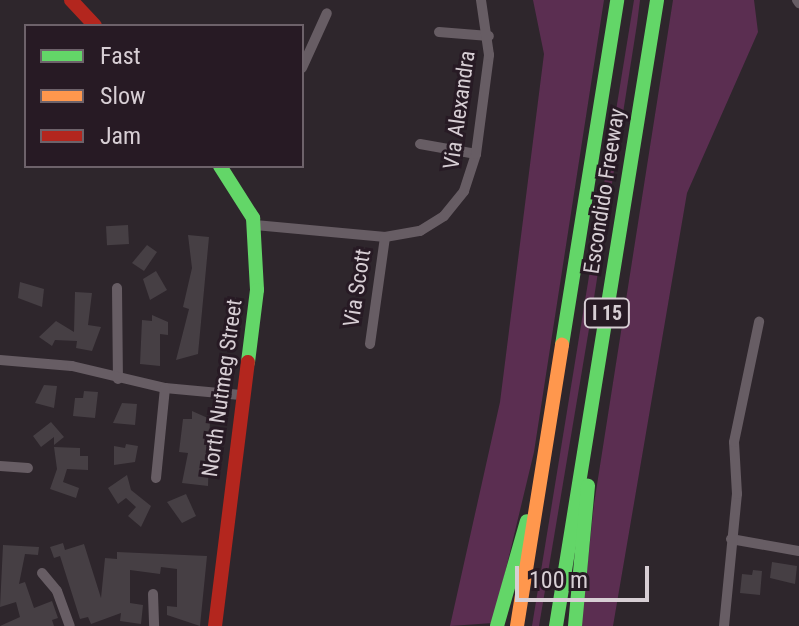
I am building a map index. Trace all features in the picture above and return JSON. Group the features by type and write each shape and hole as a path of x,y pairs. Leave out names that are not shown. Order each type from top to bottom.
{"main road":[{"path":"71,0 93,24"},
{"name":"Escondido Freeway","path":"517,626 617,0"},
{"name":"Escondido Freeway","path":"556,626 657,0"},
{"name":"North Nutmeg Street","path":"215,626 241,395 257,290 255,225 244,195 222,168"},
{"path":"575,626 587,527 589,423"},
{"path":"497,626 516,549 541,485"}],"street":[{"name":"Via Alexandra","path":"255,225 385,237 420,231 444,216 464,191 476,154 489,36 481,0"},
{"path":"304,64 327,13"},
{"path":"439,32 489,36"},
{"path":"420,144 476,154"},
{"name":"Via Scott","path":"370,344 385,237"},
{"path":"117,288 118,379"},
{"path":"724,626 737,494 734,442 759,322"},
{"path":"0,360 72,366 165,388 241,395"},
{"path":"156,478 165,388"},
{"path":"0,466 28,468"},
{"path":"731,539 799,551"},
{"path":"42,573 57,591 70,626"},
{"path":"153,594 154,626"}],"shaded area":[{"path":"533,0 604,0 534,452 493,623 450,626 500,402 544,54"},
{"path":"634,0 640,0 637,24 591,317 539,626 532,626"},
{"path":"673,0 754,0 758,32 687,193 613,626 581,626 594,504"}],"building":[{"path":"128,225 129,244 107,245 106,226"},
{"path":"188,235 209,237 198,354 176,360 189,309 183,307 192,268"},
{"path":"147,245 157,252 144,271 132,263"},
{"path":"156,271 167,290 150,300 143,279"},
{"path":"20,282 44,289 42,307 18,298"},
{"path":"75,292 92,293 88,325 101,327 92,351 76,348 77,341 55,340 52,346 39,337 56,321 74,332"},
{"path":"152,315 168,322 168,335 160,334 160,366 140,364 142,320 152,321"},
{"path":"44,385 57,386 54,408 35,403"},
{"path":"84,391 98,392 95,418 73,416 75,398 83,398"},
{"path":"122,403 137,404 135,425 113,423"},
{"path":"192,411 210,419 208,486 182,483 188,453 179,452 183,419 192,419"},
{"path":"51,422 64,437 54,445 54,437 41,447 33,436"},
{"path":"126,444 138,446 135,462 114,465 114,446 125,448"},
{"path":"54,447 80,448 80,456 88,456 88,470 67,469 63,482 79,488 76,498 50,489 57,469"},
{"path":"127,475 131,490 151,506 141,527 128,516 136,507 126,498 118,504 108,488"},
{"path":"186,494 196,516 182,523 167,502"},
{"path":"63,543 65,550 84,544 101,598 105,558 117,559 117,552 207,556 200,626 167,615 167,606 177,607 177,569 161,567 160,574 130,570 130,603 143,605 141,624 120,621 121,613 91,624 88,617 80,619 60,556 54,558 50,547"},
{"path":"3,545 39,547 38,555 25,554 19,584 25,582 34,608 52,601 58,618 52,620 54,626 0,626 20,617 16,602 0,607"},
{"path":"772,562 797,566 795,584 770,578"},
{"path":"753,570 762,571 760,595 740,593 742,574 752,575"}],"traffic: fast":[{"path":"562,345 617,0"},
{"path":"556,626 657,0"},
{"path":"221,168 253,218 257,290 248,362"},
{"path":"575,626 588,486"},
{"path":"497,626 527,521"}],"traffic: slow":[{"path":"517,626 562,345"}],"traffic: jam":[{"path":"71,0 93,24"},
{"path":"215,626 248,362"}]}
